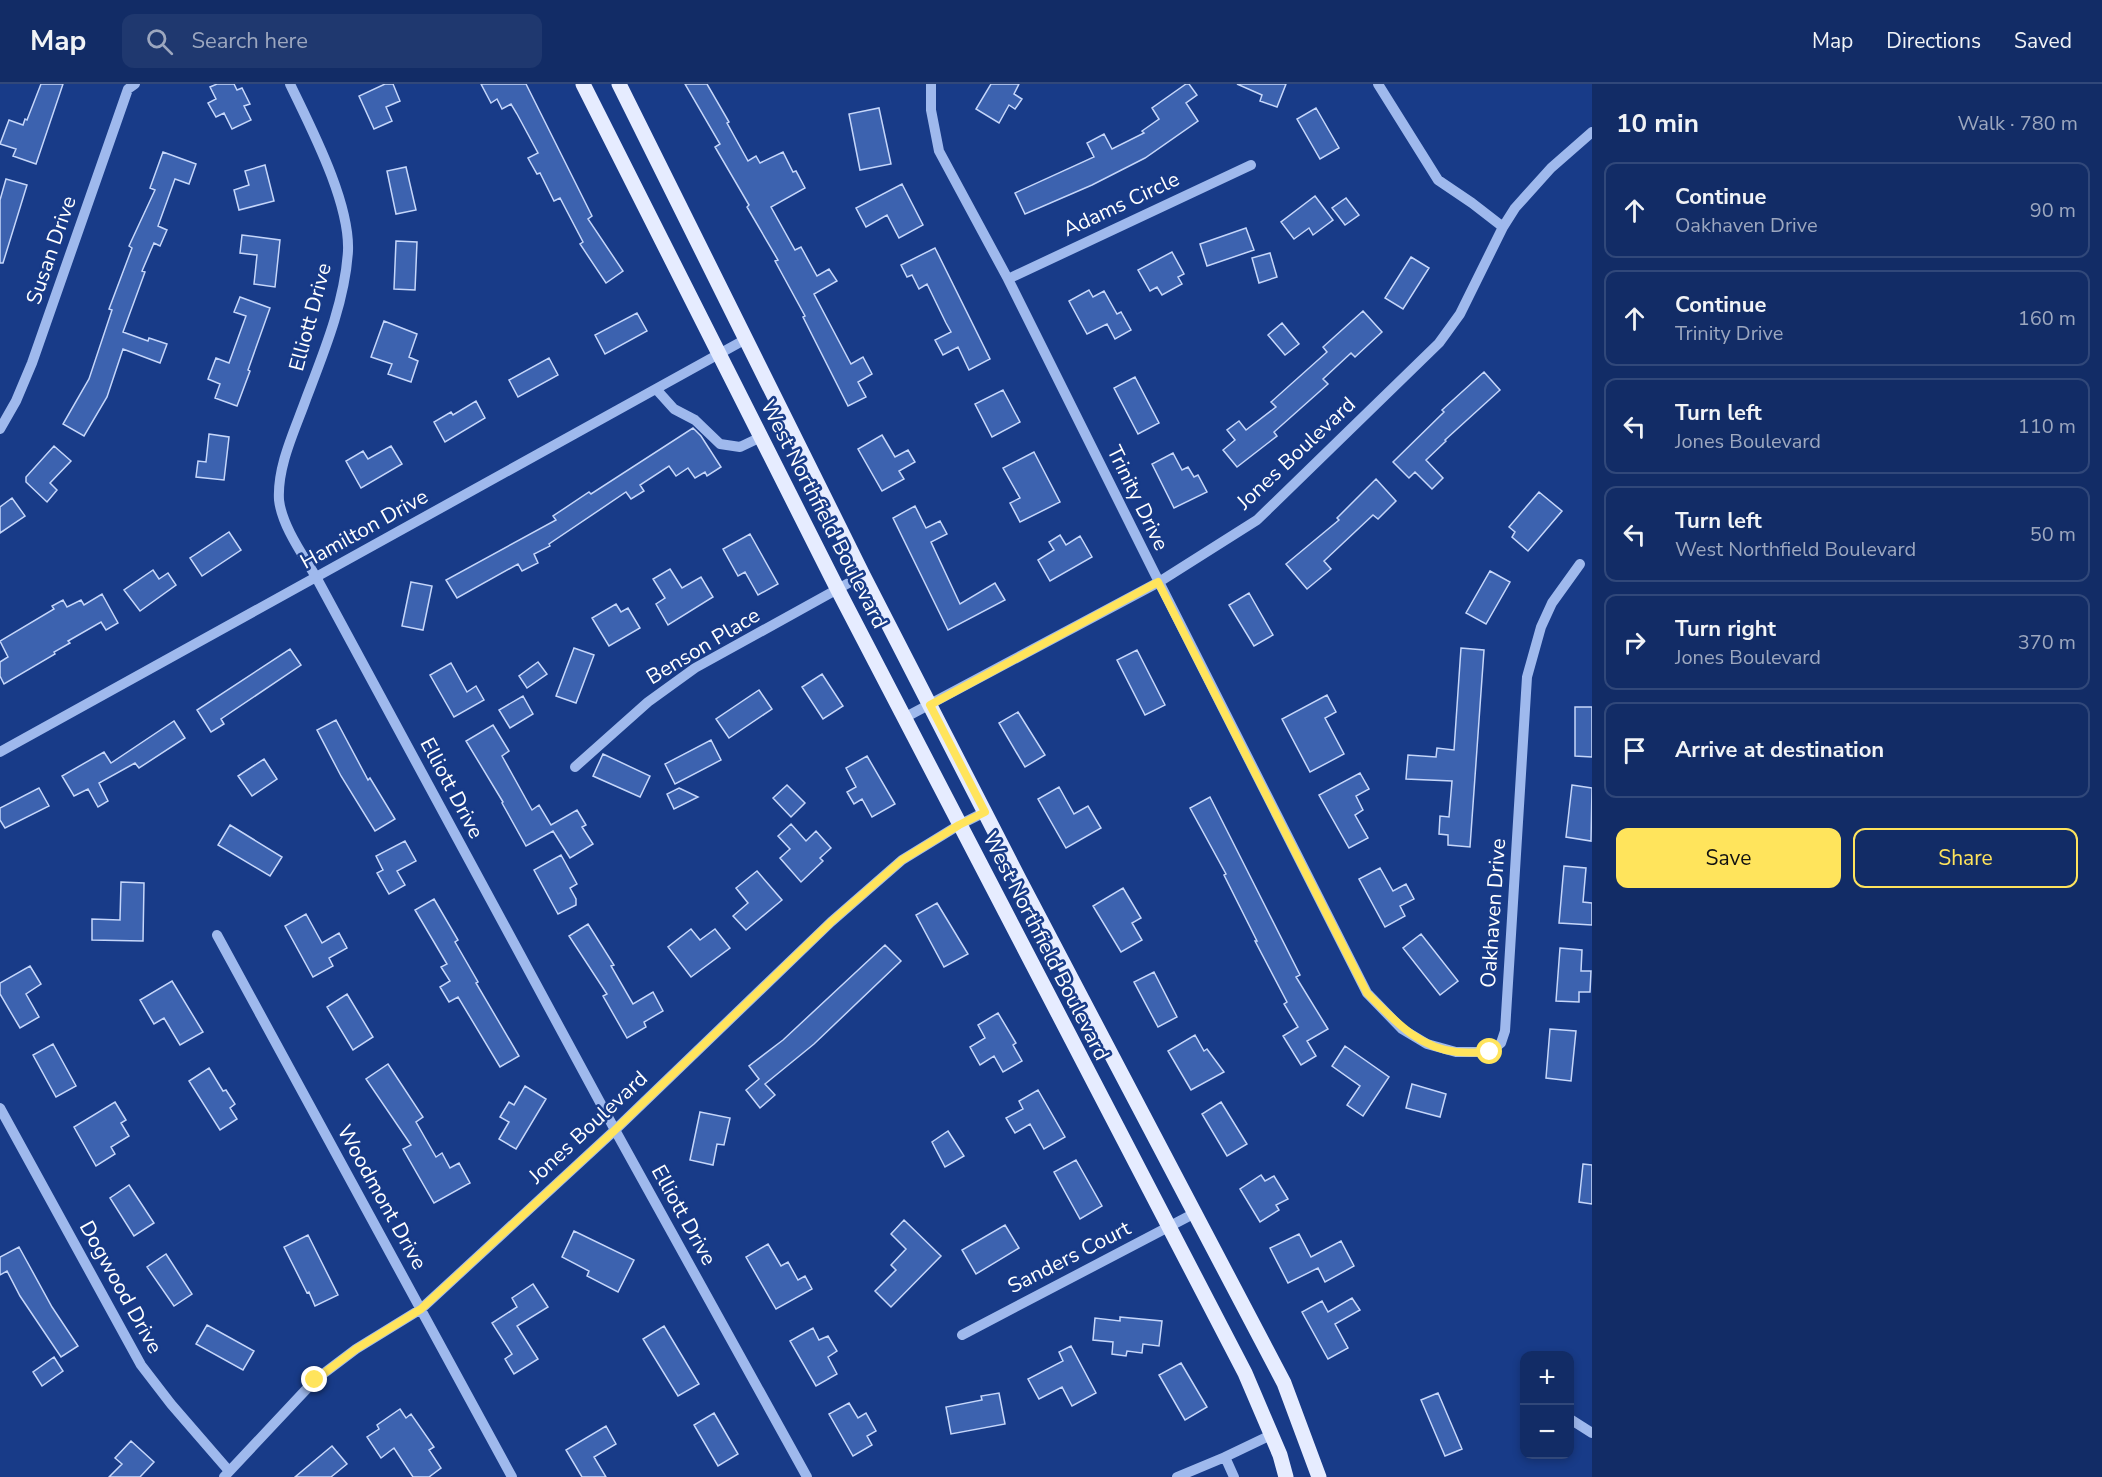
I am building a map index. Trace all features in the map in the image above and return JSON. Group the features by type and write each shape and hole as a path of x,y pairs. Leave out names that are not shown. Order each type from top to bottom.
{"main road":[{"name":"West Northfield Boulevard","path":"583,84 838,590 1245,1373 1286,1477"},
{"name":"West Northfield Boulevard","path":"619,84 863,575 1284,1383 1319,1477"}],"street":[{"name":"Susan Drive","path":"0,429 16,401 32,363 128,89 135,84"},
{"name":"Elliott Drive","path":"290,84 342,203 348,249 340,298 320,364 284,458 279,500 290,532 615,1130 807,1477"},
{"name":"Trinity Drive","path":"931,84 931,110 939,151 1008,279 1158,582 1332,924"},
{"path":"1378,84 1438,180 1503,228"},
{"name":"Jones Boulevard","path":"904,718 1158,582 1257,520 1439,344 1460,314 1503,228 1532,186 1592,132"},
{"name":"Adams Circle","path":"1008,279 1251,165"},
{"name":"Hamilton Drive","path":"0,752 746,339"},
{"path":"656,389 674,409 695,420 720,444 740,447 761,437"},
{"name":"Oakhaven Drive","path":"1332,924 1367,993 1402,1029 1427,1044 1456,1052 1490,1052 1501,1043 1505,1031 1527,677 1541,627 1552,603 1580,564"},
{"name":"Benson Place","path":"576,767 648,702 695,668 863,575"},
{"name":"Jones Boulevard","path":"227,1474 315,1380 356,1349 421,1309 615,1130 831,922 902,860 985,812"},
{"name":"Woodmont Drive","path":"217,935 512,1477"},
{"name":"Dogwood Drive","path":"0,1108 141,1365 227,1474"},
{"name":"Sanders Court","path":"962,1335 1195,1214"},
{"path":"1574,1422 1592,1433"},
{"path":"1177,1477 1271,1436"},
{"path":"1225,1457 1234,1477"}],"building":[{"path":"41,84 63,84 36,164 13,156 16,149 0,144 9,120 23,125 25,119 27,120"},
{"path":"217,84 234,84 237,90 242,88 250,104 244,106 251,120 232,129 224,113 216,117 208,103 216,99 210,87"},
{"path":"385,84 393,84 400,101 386,107 392,121 374,129 359,96"},
{"path":"481,84 526,84 592,216 588,219 623,271 606,283 580,244 583,242 560,198 554,201 540,173 537,174 528,158 538,153 511,104 502,109 497,99 491,103"},
{"path":"685,84 707,84 748,161 756,156 760,163 783,152 793,172 796,171 805,188 771,207 795,250 801,247 817,276 829,269 837,281 814,294 851,364 863,357 872,374 858,382 866,397 848,406 803,317 805,316 775,261 778,260 715,147 720,144"},
{"path":"991,84 1019,84 1014,94 1022,99 1015,109 1009,105 999,123 976,109"},
{"path":"1189,84 1197,95 1186,103 1198,121 1145,158 1092,185 1025,214 1015,193 1094,157 1087,143 1104,134 1112,149 1144,133 1142,131 1159,119 1152,108"},
{"path":"1237,84 1286,84 1277,107 1260,101 1262,95"},
{"path":"879,108 891,164 860,170 849,114"},
{"path":"1316,108 1339,148 1320,159 1297,119"},
{"path":"163,152 196,164 189,184 175,179 158,226 167,230 160,246 154,243 142,271 145,272 123,332 148,341 149,338 167,344 160,363 123,349 107,397 84,436 63,424 89,379 112,310 109,309 132,248 129,246 155,190 150,188"},
{"path":"265,165 274,201 239,210 234,190 249,185 245,171"},
{"path":"406,167 416,210 396,214 387,171"},
{"path":"6,179 27,185 3,263 0,263 0,200"},
{"path":"902,184 923,225 899,238 887,215 866,227 856,208"},
{"path":"1315,196 1333,220 1313,235 1309,228 1294,239 1281,222"},
{"path":"1346,198 1359,215 1345,225 1332,208"},
{"path":"1246,228 1254,250 1207,266 1200,244"},
{"path":"242,235 280,240 275,287 254,284 257,255 240,253"},
{"path":"396,241 417,242 415,290 394,289"},
{"path":"935,248 990,359 969,370 958,347 943,355 935,340 951,332 927,284 919,289 912,275 907,277 901,265"},
{"path":"1172,252 1184,274 1178,277 1182,284 1162,295 1157,287 1150,291 1138,270"},
{"path":"1270,253 1277,277 1259,283 1252,258"},
{"path":"1411,257 1429,268 1403,309 1385,298"},
{"path":"1089,290 1093,297 1104,291 1117,314 1121,312 1131,330 1115,339 1107,324 1087,334 1069,301"},
{"path":"240,297 270,308 237,406 215,398 220,384 208,379 216,358 229,363 246,316 234,312"},
{"path":"1363,311 1382,332 1355,357 1351,353 1323,379 1328,384 1274,432 1277,436 1237,467 1223,450 1235,440 1227,430 1239,421 1246,430 1276,407 1271,402 1327,352 1323,347"},
{"path":"637,313 647,331 605,354 595,335"},
{"path":"384,321 417,334 409,357 418,361 411,382 388,374 392,364 371,357"},
{"path":"1282,323 1299,344 1285,355 1268,335"},
{"path":"549,358 558,375 518,397 509,380"},
{"path":"1484,372 1500,390 1426,460 1443,478 1432,489 1415,472 1409,478 1393,462 1444,412 1442,410"},
{"path":"1135,377 1159,423 1138,434 1114,388"},
{"path":"1003,390 1020,422 992,437 975,404"},
{"path":"476,401 485,418 445,442 434,422 451,412 453,415"},
{"path":"693,428 701,436 721,467 707,476 705,472 695,478 688,468 676,476 669,466 640,485 644,491 631,499 626,492 549,544 550,546 534,554 538,563 522,571 518,564 457,598 446,580 556,520 553,516"},
{"path":"209,434 229,437 224,480 196,477 198,461 206,462"},
{"path":"882,435 895,457 908,450 915,462 899,471 904,479 882,491 858,449"},
{"path":"54,446 71,461 50,483 57,490 47,502 26,482 26,477"},
{"path":"391,446 402,464 361,488 346,461 363,451 368,459"},
{"path":"1034,452 1060,502 1020,522 1010,503 1020,498 1003,468"},
{"path":"1173,453 1182,470 1188,467 1194,477 1198,475 1207,492 1174,508 1152,464"},
{"path":"1376,479 1396,501 1378,519 1373,515 1324,561 1331,569 1307,589 1286,564 1339,520 1337,518"},
{"path":"1539,492 1562,511 1528,551 1512,537 1515,532 1509,527"},
{"path":"12,498 25,516 0,533 0,507"},
{"path":"915,506 926,528 940,521 947,534 931,542 960,604 995,583 1005,600 948,630 893,518"},
{"path":"229,532 241,550 202,576 190,558"},
{"path":"750,534 778,584 758,595 745,572 738,576 723,549"},
{"path":"1060,535 1066,545 1080,536 1092,557 1050,581 1038,560 1054,550 1049,542"},
{"path":"670,569 682,588 701,577 713,597 668,625 656,604 665,598 653,579"},
{"path":"153,570 159,579 168,573 176,585 140,611 124,590"},
{"path":"1490,571 1510,582 1486,624 1466,613"},
{"path":"411,582 432,586 423,630 402,626"},
{"path":"1249,593 1273,635 1254,646 1229,605"},
{"path":"102,594 118,623 106,630 101,622 68,641 70,643 54,652 55,654 4,684 0,676 0,662 8,657 0,641 54,609 52,606 63,600 67,607 81,600 84,605"},
{"path":"616,604 621,612 628,608 640,628 609,646 592,618"},
{"path":"574,648 594,655 576,703 556,696"},
{"path":"1461,648 1484,650 1470,847 1448,845 1448,835 1439,834 1440,816 1449,817 1452,781 1406,779 1408,755 1436,757 1437,748 1454,750"},
{"path":"290,649 301,665 221,719 224,724 211,732 197,710"},
{"path":"1137,650 1165,705 1145,715 1117,660"},
{"path":"538,662 547,674 527,688 519,676"},
{"path":"451,663 467,692 476,686 484,700 454,717 430,675"},
{"path":"822,674 843,706 823,719 802,687"},
{"path":"759,690 772,709 729,738 716,719"},
{"path":"1327,695 1336,712 1325,718 1344,754 1310,772 1282,719"},
{"path":"523,696 533,714 510,728 499,710"},
{"path":"1575,707 1592,707 1592,757 1575,756"},
{"path":"1018,712 1045,755 1025,767 999,723"},
{"path":"336,720 368,780 370,778 395,819 375,831 341,776 317,730"},
{"path":"174,721 185,738 139,768 135,763 99,783 108,801 98,807 88,789 74,796 62,776 104,752 111,763"},
{"path":"493,725 509,751 502,756 532,810 539,805 551,825 577,810 586,825 582,827 593,844 570,858 553,831 526,846 503,802 466,741"},
{"path":"711,740 721,760 675,784 665,764"},
{"path":"603,754 650,776 640,797 593,776"},
{"path":"867,756 895,804 872,817 862,799 854,804 847,792 856,787 846,768"},
{"path":"264,759 277,779 252,796 238,776"},
{"path":"1360,773 1369,789 1356,796 1363,810 1355,815 1368,838 1349,848 1319,795"},
{"path":"787,785 805,803 791,817 773,798"},
{"path":"1572,785 1592,788 1591,841 1566,837"},
{"path":"1059,787 1074,814 1088,806 1101,828 1066,848 1038,799"},
{"path":"39,788 49,806 5,828 0,820 0,808"},
{"path":"679,788 698,797 674,809 667,794"},
{"path":"1210,797 1300,975 1296,977 1328,1029 1307,1041 1316,1056 1301,1065 1283,1036 1298,1027 1284,1004 1287,1002 1255,941 1257,941 1224,875 1226,874 1190,808"},
{"path":"791,824 806,841 816,831 831,848 820,858 823,861 801,882 780,858 790,849 778,836"},
{"path":"230,825 282,857 270,876 218,845"},
{"path":"405,841 416,861 397,871 405,885 389,894 377,873 383,870 376,856"},
{"path":"561,855 577,884 570,888 576,899 576,905 558,914 534,870"},
{"path":"1564,866 1586,868 1583,902 1592,903 1592,925 1559,923"},
{"path":"1380,868 1393,891 1406,884 1414,899 1400,906 1405,916 1385,927 1359,879"},
{"path":"757,871 782,900 746,930 733,916 748,903 736,888"},
{"path":"121,882 144,883 143,941 92,940 92,919 120,920"},
{"path":"1123,888 1141,918 1132,923 1142,940 1121,952 1093,906"},
{"path":"434,899 458,940 455,942 478,982 476,983 519,1056 500,1067 458,997 449,1002 440,987 450,981 441,967 447,964 415,910"},
{"path":"937,903 968,954 944,967 916,915"},
{"path":"306,914 322,943 339,933 347,948 329,958 333,966 313,977 285,926"},
{"path":"588,924 614,965 611,966 633,1004 653,992 663,1011 644,1022 646,1027 627,1038 603,996 607,994 569,936"},
{"path":"691,929 700,940 715,929 730,948 691,977 668,947"},
{"path":"1421,934 1458,981 1440,995 1403,948"},
{"path":"885,945 901,961 814,1044 765,1084 775,1095 760,1108 746,1090 759,1079 749,1066 783,1040"},
{"path":"1560,948 1582,950 1581,971 1591,971 1590,992 1579,992 1579,1002 1556,1001"},
{"path":"30,966 41,984 26,994 39,1017 20,1028 0,994 0,983"},
{"path":"1154,972 1177,1017 1158,1027 1134,982"},
{"path":"172,981 203,1032 180,1045 164,1018 154,1024 140,1000"},
{"path":"347,994 373,1037 353,1050 327,1007"},
{"path":"998,1013 1016,1043 1013,1045 1022,1061 1003,1072 994,1056 980,1065 970,1047 985,1038 978,1025"},
{"path":"1550,1029 1576,1031 1571,1081 1546,1078"},
{"path":"1195,1035 1204,1051 1207,1049 1224,1072 1191,1090 1168,1051"},
{"path":"53,1044 76,1086 56,1097 33,1055"},
{"path":"1345,1046 1389,1077 1363,1116 1347,1105 1360,1086 1332,1066"},
{"path":"388,1064 423,1117 416,1122 436,1157 442,1153 450,1168 459,1163 470,1183 434,1203 403,1149 411,1145 366,1079"},
{"path":"209,1068 223,1091 226,1090 235,1104 230,1108 237,1119 220,1130 189,1081"},
{"path":"1412,1084 1446,1094 1440,1117 1406,1108"},
{"path":"525,1086 546,1099 516,1149 499,1139 509,1122 500,1117 509,1102 514,1105"},
{"path":"1038,1090 1065,1137 1044,1149 1030,1124 1015,1133 1006,1118 1023,1109 1019,1101"},
{"path":"115,1102 126,1120 121,1123 129,1136 111,1147 115,1154 96,1166 74,1127"},
{"path":"1221,1102 1247,1144 1227,1156 1202,1114"},
{"path":"700,1112 730,1118 724,1145 717,1144 713,1165 690,1160"},
{"path":"948,1131 964,1156 945,1167 932,1142"},
{"path":"1076,1160 1102,1206 1080,1219 1054,1172"},
{"path":"1583,1164 1592,1165 1592,1204 1579,1202"},
{"path":"1261,1175 1265,1181 1274,1176 1288,1199 1276,1205 1279,1210 1260,1222 1240,1189"},
{"path":"129,1185 154,1223 134,1236 110,1198"},
{"path":"904,1220 941,1256 891,1307 875,1291 896,1270 891,1265 906,1249 891,1234"},
{"path":"1005,1225 1019,1248 976,1274 962,1250"},
{"path":"574,1231 634,1260 618,1292 587,1276 589,1271 562,1257"},
{"path":"1299,1234 1311,1257 1341,1241 1354,1266 1325,1282 1318,1268 1288,1283 1270,1248"},
{"path":"308,1235 338,1295 315,1306 284,1247"},
{"path":"768,1244 781,1266 788,1262 798,1280 805,1276 812,1289 776,1309 746,1257"},
{"path":"19,1247 52,1307 78,1346 61,1357 20,1296 7,1271 0,1275 0,1257"},
{"path":"166,1254 192,1294 174,1306 147,1267"},
{"path":"533,1284 548,1307 517,1326 538,1359 514,1374 505,1359 512,1354 492,1323 517,1307 512,1298"},
{"path":"1352,1298 1360,1310 1335,1324 1348,1348 1328,1359 1302,1312 1322,1301 1328,1312"},
{"path":"1120,1317 1162,1321 1159,1346 1143,1344 1142,1353 1127,1351 1126,1356 1112,1354 1113,1342 1093,1340 1095,1318 1120,1321"},
{"path":"207,1325 254,1351 243,1370 196,1344"},
{"path":"664,1326 699,1384 678,1396 643,1339"},
{"path":"813,1328 819,1340 828,1336 837,1351 828,1357 837,1374 816,1386 790,1341"},
{"path":"1071,1346 1096,1393 1072,1406 1062,1387 1039,1399 1028,1379 1063,1361 1059,1352"},
{"path":"54,1357 63,1371 42,1386 33,1372"},
{"path":"1181,1363 1207,1407 1185,1420 1159,1375"},
{"path":"999,1393 1005,1424 951,1434 946,1407 982,1400 981,1396"},
{"path":"1438,1393 1462,1449 1445,1456 1421,1400"},
{"path":"849,1403 858,1418 866,1413 876,1431 867,1436 872,1445 853,1456 829,1414"},
{"path":"400,1409 406,1418 411,1414 434,1447 429,1450 441,1468 429,1477 413,1477 394,1448 381,1458 367,1437 379,1429 377,1425"},
{"path":"714,1413 738,1454 718,1466 694,1425"},
{"path":"606,1426 616,1444 594,1457 606,1477 582,1477 566,1450"},
{"path":"131,1441 154,1462 140,1477 109,1477 122,1464 115,1458"},
{"path":"332,1446 347,1464 331,1477 295,1477"}],"route":[{"path":"315,1380 356,1349 421,1309 615,1130 831,922 902,860 985,812 930,705 1158,582 1367,993 1402,1029 1427,1044 1456,1052 1490,1052"}]}
